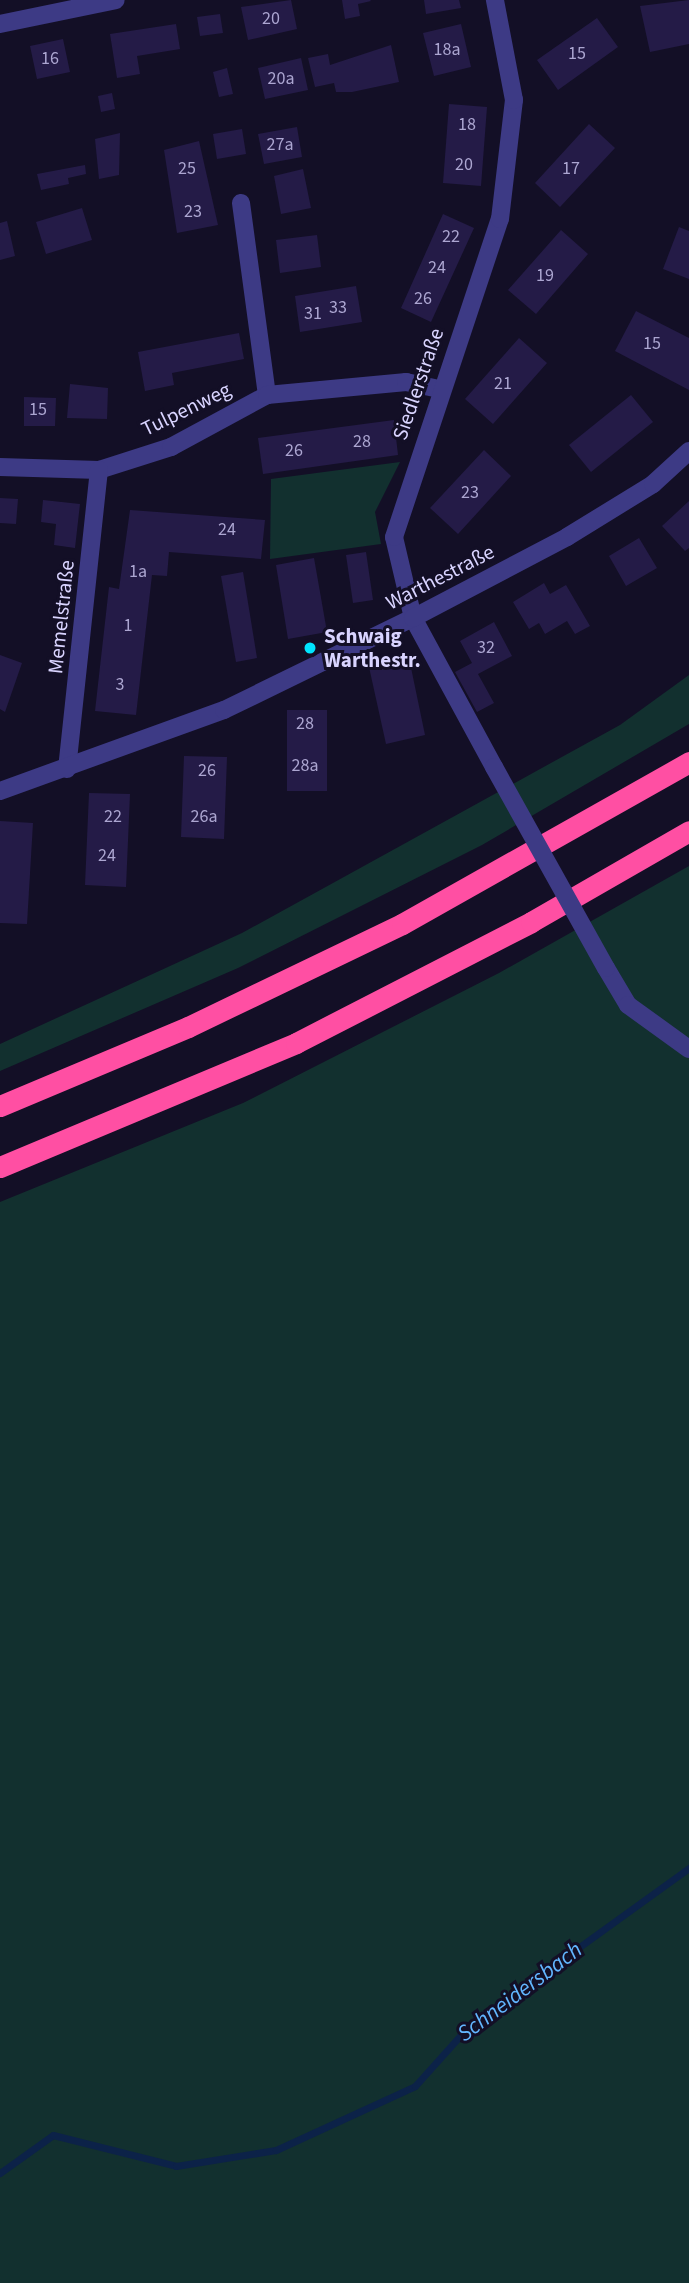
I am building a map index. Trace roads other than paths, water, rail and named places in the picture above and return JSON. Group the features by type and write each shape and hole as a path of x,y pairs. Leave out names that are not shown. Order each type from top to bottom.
{"highway":[{"path":"0,1107 188,1027 402,924 689,762"},
{"path":"0,1167 296,1043 531,922 689,831"}],"street":[{"path":"0,24 116,0"},
{"name":"Siedlerstraße","path":"495,0 514,100 511,160 500,219 440,389 394,537 413,618 606,968 628,1005 689,1049"},
{"path":"241,203 267,395"},
{"name":"Tulpenweg","path":"0,467 99,470 171,447 267,395 406,382 440,389"},
{"name":"Warthestraße","path":"0,791 224,710 413,618 578,531 653,484 689,451"},
{"name":"Memelstraße","path":"67,769 99,470"}],"waterway":[{"name":"Schneidersbach","path":"0,2173 53,2135 176,2166 276,2150 415,2086 467,2028 689,1868"}],"place":[{"name":"Schwaig Warthestr.","path":"310,648"}]}
